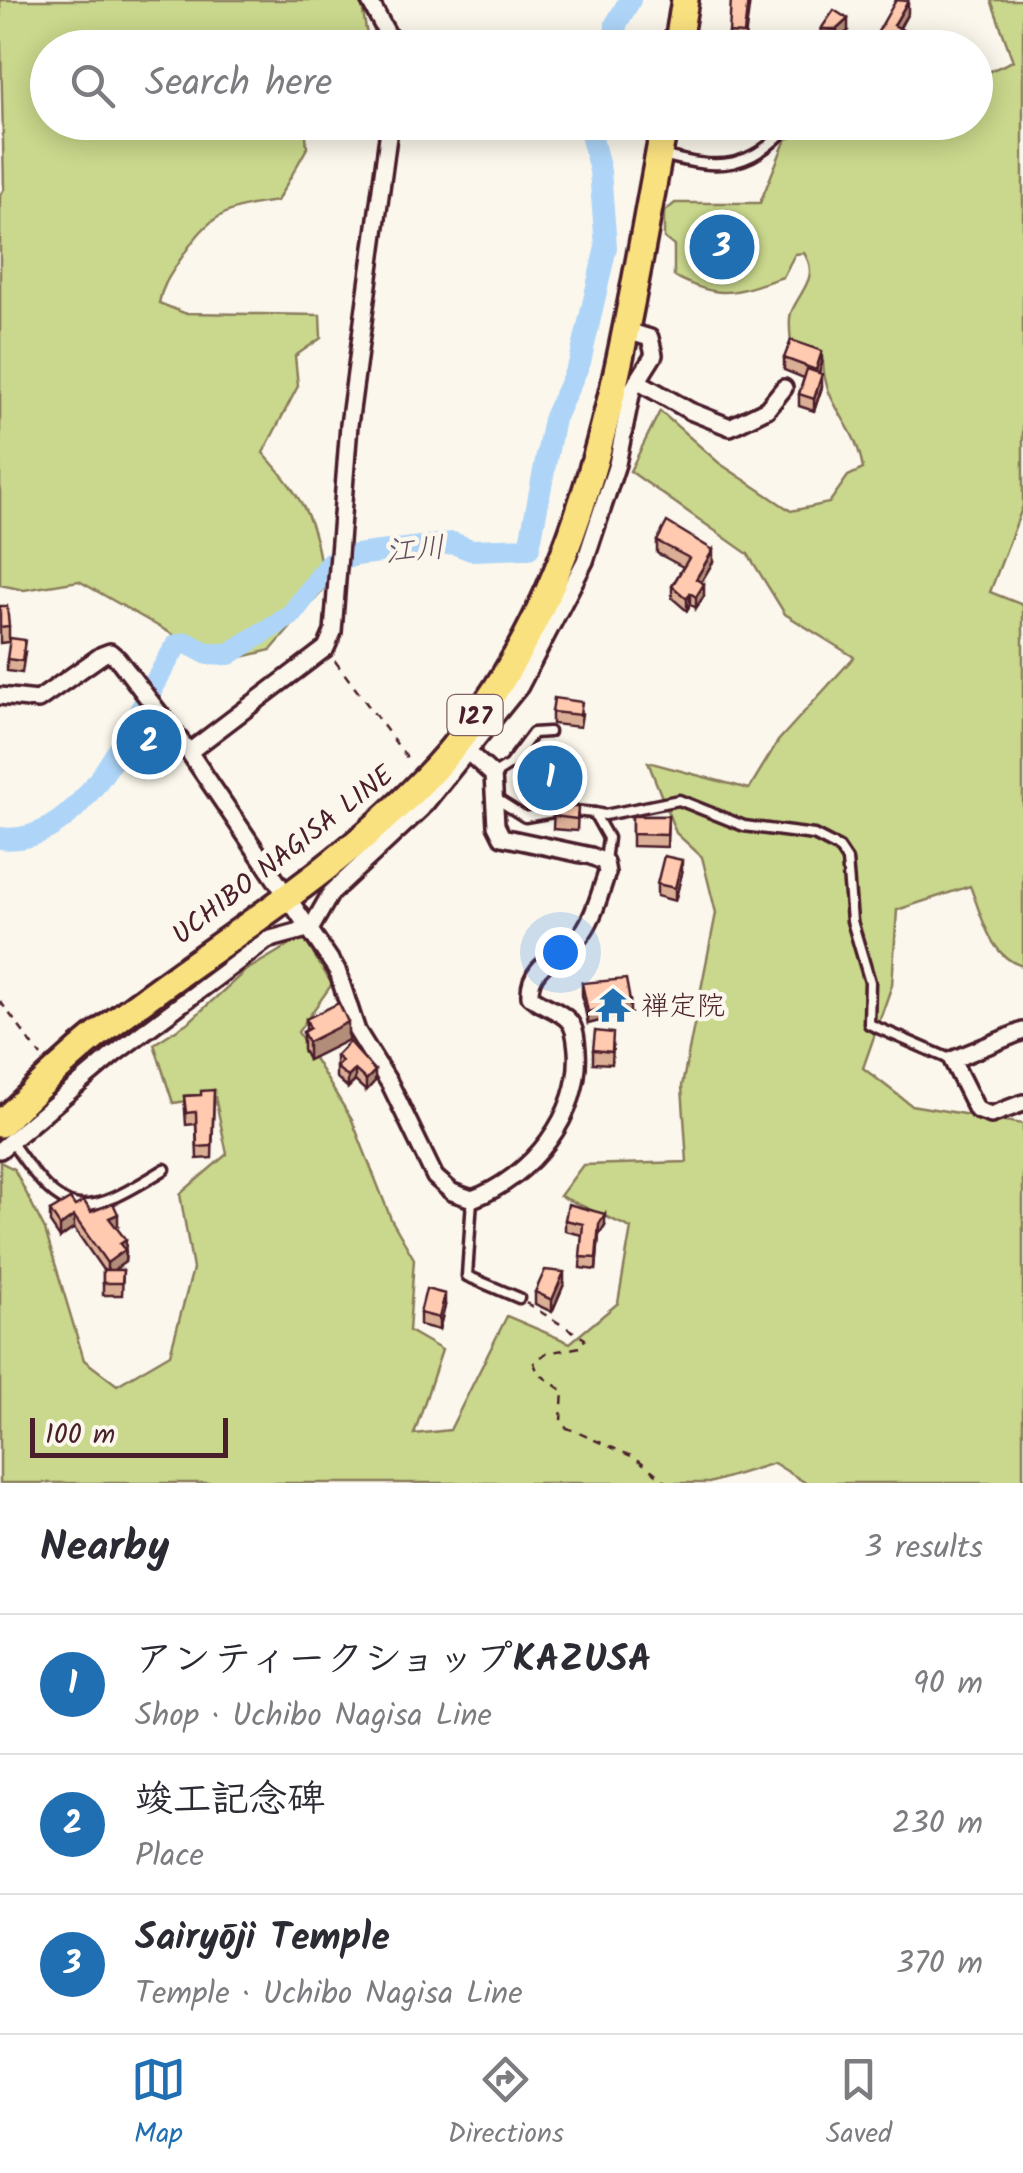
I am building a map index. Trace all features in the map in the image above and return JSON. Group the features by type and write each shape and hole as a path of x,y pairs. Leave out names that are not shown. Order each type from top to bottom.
{"highway":[{"path":"681,30 685,0"},
{"name":"UCHIBO NAGISA LINE","path":"3,1138 57,1072 97,1034 286,894 424,780 480,708 558,574 606,422 662,140"}],"street":[{"path":"370,0 386,30"},
{"path":"189,752 326,648 333,632 350,425 388,140"},
{"path":"3,1138 266,940 312,928 331,892 420,809 469,753 520,686 567,602 610,490 637,381 655,346 650,338 624,330"},
{"path":"637,381 690,411 730,427 767,410 784,388"},
{"path":"0,696 38,700 110,652 189,752 312,928 344,983 357,1031 390,1084 435,1177 452,1192 472,1199 487,1194 523,1166 547,1143 570,1107 576,1086 575,1035 568,1020 530,996 530,986 544,962 580,936 608,873 605,862 502,837 496,825 498,800 493,775 469,753"},
{"path":"1023,1050 1019,1032 952,1060 972,1106 984,1114 1023,1103"}],"lane":[{"path":"659,154 718,166 733,165 759,153 773,140"},
{"path":"493,775 509,765 533,733 549,732"},
{"path":"498,800 525,817 564,810 605,815 679,800 744,826 828,840 847,860 852,921 870,982 868,1024 952,1060"},
{"path":"594,813 608,838 605,862"},
{"path":"3,1138 42,1187 63,1203 88,1206 122,1196 165,1169"},
{"path":"472,1199 467,1276 519,1298"}],"path":[{"path":"326,648 377,723 424,780"},
{"path":"0,1002 57,1072"},
{"path":"519,1298 585,1338 581,1347 546,1353 534,1363 538,1373 563,1392 561,1420 565,1427 636,1458 668,1483"}],"green space":[{"path":"0,0 361,0 366,30 30,30 30,140 306,140 307,148 277,201 231,211 209,223 173,271 159,303 184,313 320,315 321,338 295,356 298,386 263,453 290,485 307,514 324,589 271,650 221,662 79,581 24,590 0,585 0,195 4,189"},
{"path":"991,0 1023,0 1023,506 990,592 1023,605 1023,966 1011,961 994,944 970,886 897,910 892,985 863,1068 911,1105 1023,1124 1023,1483 806,1483 774,1463 709,1483 0,1483 0,1162 14,1169 45,1230 84,1360 117,1385 170,1354 193,1269 180,1194 227,1154 215,1097 173,1103 154,1044 190,1021 245,971 303,937 332,984 298,1032 352,1120 391,1219 414,1259 409,1331 442,1350 414,1434 450,1430 507,1316 570,1343 618,1303 631,1228 560,1196 583,1165 687,1162 682,1086 716,913 702,857 676,833 648,762 749,789 778,741 854,657 785,614 748,554 630,471 660,411 719,463 791,511 829,503 848,476 863,469 854,439 829,391 823,361 791,346 791,313 810,270 804,253 795,254 783,277 729,292 705,289 674,276 674,246 664,238 664,212 675,203 760,203 786,140 993,140 993,70 1013,61"}],"building":[{"path":"731,0 748,0 744,30 729,30"},
{"path":"896,0 908,1 894,25 903,30 879,30"},
{"path":"834,10 848,19 837,29 821,29"},
{"path":"718,220 736,232 725,249 707,237"},
{"path":"791,340 822,351 816,370 784,358"},
{"path":"807,369 822,374 814,399 799,394"},
{"path":"667,522 713,550 696,579 704,584 696,597 690,593 687,599 672,586 689,558 657,541"},
{"path":"0,606 7,606 9,626 0,627"},
{"path":"10,638 25,640 22,661 7,659"},
{"path":"554,698 582,702 580,715 552,712"},
{"path":"541,753 572,775 560,792 529,770"},
{"path":"554,807 578,807 577,819 553,816"},
{"path":"632,816 668,816 667,835 632,834"},
{"path":"664,856 682,860 675,888 657,884"},
{"path":"626,979 630,1001 588,1012 582,983"},
{"path":"339,1003 348,1022 308,1042 303,1032 310,1028 306,1019"},
{"path":"595,1031 613,1033 612,1052 593,1050"},
{"path":"349,1042 375,1071 366,1080 355,1070 348,1077 336,1067 342,1061 336,1056"},
{"path":"214,1090 212,1146 197,1147 196,1112 186,1113 184,1096"},
{"path":"70,1199 75,1206 84,1201 91,1212 113,1203 118,1214 109,1218 126,1240 120,1244 125,1250 107,1263 74,1216 60,1226 50,1211"},
{"path":"568,1204 605,1214 599,1224 596,1258 580,1257 583,1224 565,1220"},
{"path":"103,1270 123,1270 122,1283 103,1283"},
{"path":"545,1270 564,1272 552,1300 535,1292"},
{"path":"426,1289 445,1294 439,1318 420,1313"}],"waterway":[{"name":"江川","path":"616,30 630,0"},
{"name":"江川","path":"0,838 32,836 60,821 85,798 127,735 177,645 187,643 208,654 229,654 291,615 330,563 356,555 453,543 471,550 529,548 554,419 580,362 606,247 600,171 592,140"}],"place":[{"name":"Sairyōji Temple","path":"722,247"},
{"name":"竣工記念碑","path":"149,742"},
{"name":"アンティークショップKAZUSA","path":"550,778"},
{"name":"禅定院","path":"613,1005"}]}
